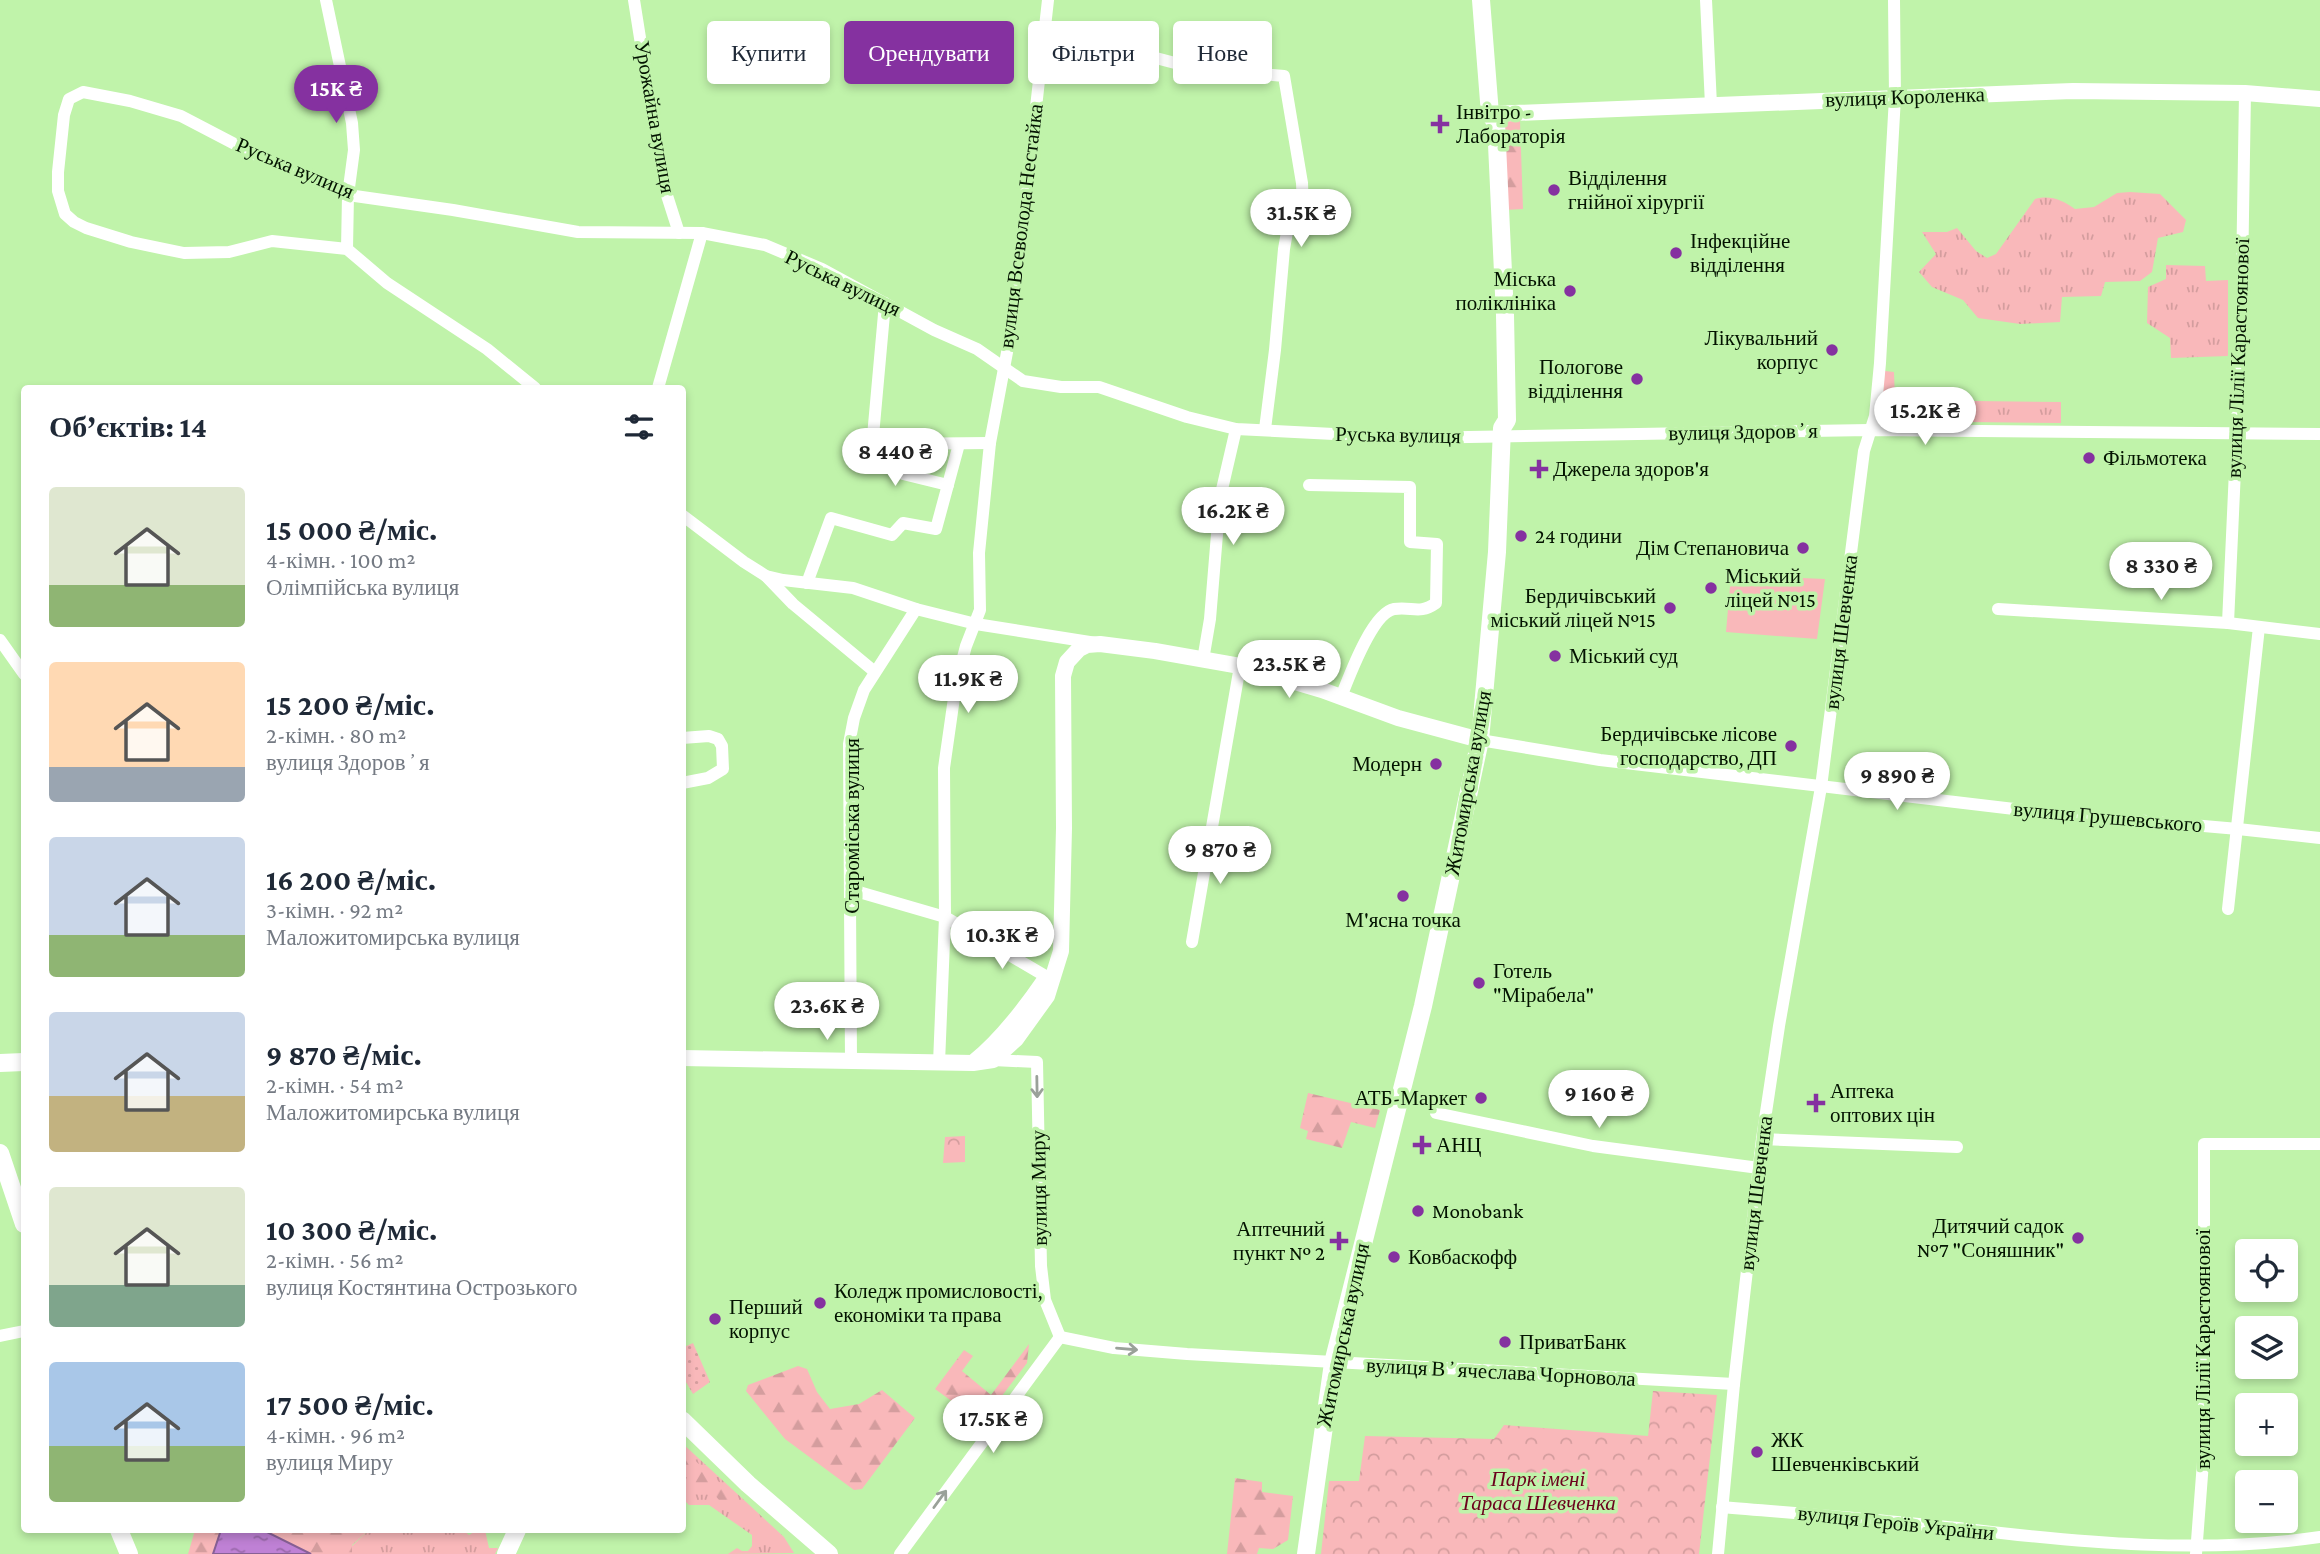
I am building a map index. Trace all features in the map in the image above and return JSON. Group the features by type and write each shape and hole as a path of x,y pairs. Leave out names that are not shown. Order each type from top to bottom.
{"main road":[{"name":"Житомирська вулиця","path":"1306,1554 1333,1363 1423,1006 1480,740 1493,607 1502,432 1507,420 1496,123 1490,114 1481,0"},
{"name":"вулиця Короленка","path":"1490,114 2073,91 2245,93 2320,99"},
{"path":"686,1058 973,1063 993,1060 1016,1040 1053,982 1061,951 1063,676 1067,662 1079,649 1100,644 1240,666 1398,718 1480,740"},
{"path":"973,1063 990,1048 1058,961"},
{"path":"0,1063 21,1062"},
{"path":"0,1153 21,1215"},
{"path":"686,1424 748,1484 830,1554"},
{"path":"120,1533 129,1554"},
{"path":"506,1554 516,1533"}],"street":[{"path":"326,0 352,123 354,150 348,195 347,248 387,283 487,349 531,385"},
{"name":"Урожайна вулиця","path":"634,0 663,183 679,233"},
{"name":"вулиця Всеволода Нестайка","path":"1045,21 1048,0"},
{"path":"1706,0 1711,105"},
{"name":"вулиця Шевченка","path":"1718,1554 1762,1139 1821,787 1864,451 1875,416 1895,97 1894,0"},
{"path":"1159,59 1194,68 1284,76 1302,183 1303,207 1298,221 1287,232 1284,249 1265,429"},
{"name":"вулиця Всеволода Нестайка","path":"939,1063 945,917 944,768 956,684 966,646 980,610 979,553 990,443 1015,306 1038,84"},
{"name":"Руська вулиця","path":"347,248 272,241 229,252 184,253 131,242 86,228 65,214 60,202 58,172 64,115 69,99 83,92 105,95 181,116 250,152 348,195 453,209 578,232 702,233 765,245 822,268 934,330 977,349 1023,381 1061,387 1099,387 1187,417 1236,429 1412,438 1502,432"},
{"name":"вулиця Лілії Карастоянової","path":"2228,623 2241,339 2245,93"},
{"path":"659,385 702,233"},
{"path":"885,303 873,436 884,444 990,443"},
{"path":"1203,660 1210,619 1220,498 1236,429"},
{"name":"вулиця Здоровʼя","path":"1502,432 1870,430 2320,434"},
{"path":"807,583 831,519 892,534 903,523 936,529 959,444"},
{"path":"909,445 903,474 948,485"},
{"path":"1309,485 1410,487 1410,542 1437,544 1436,603 1426,610 1392,609 1379,618 1340,697"},
{"path":"686,518 766,576 793,604 875,672"},
{"path":"766,576 853,588 916,609 976,624 1100,644"},
{"name":"Староміська вулиця","path":"851,1061 849,744 854,718 864,690 916,609"},
{"path":"1998,609 2228,623 2320,634"},
{"path":"2228,909 2259,627"},
{"path":"0,640 21,670"},
{"path":"1192,942 1240,666"},
{"path":"686,738 718,738 722,746 723,769 708,778 686,782"},
{"name":"вулиця Грушевського","path":"1480,740 1600,760 1821,787 2031,811 2320,838"},
{"path":"852,890 945,917 1046,977"},
{"name":"вулиця Миру","path":"993,1060 1037,1062 1041,1266 1045,1300 1060,1337"},
{"path":"1436,1113 1593,1146 1759,1168"},
{"path":"1762,1139 1957,1147"},
{"name":"вулиця Лілії Карастоянової","path":"2196,1552 2204,1449 2203,1144 2320,1144"},
{"path":"0,1336 21,1332"},
{"path":"900,1554 1060,1337"},
{"name":"вулиця Вʼячеслава Чорновола","path":"1060,1337 1114,1348 1333,1363 1734,1384"},
{"name":"вулиця Героїв України","path":"1722,1507 1896,1521 2039,1538 2196,1552 2281,1545 2320,1537"}],"green space":[{"path":"1500,121 1520,121 1523,209 1505,210"},
{"path":"2117,193 2160,194 2186,220 2183,232 2158,238 2152,272 2140,281 2105,282 2101,296 2062,297 2060,322 2020,324 1978,318 1963,300 1932,287 1919,272 1936,254 1922,232 1947,232 1957,228 1976,251 1987,258 1996,254 2035,199 2056,199 2075,209 2094,207"},
{"path":"2166,265 2205,266 2206,281 2228,280 2228,356 2171,358 2170,338 2147,323 2148,287 2166,279"},
{"path":"1885,371 1894,372 1895,400 2061,402 2061,423 1880,421"},
{"path":"1731,575 1825,579 1817,639 1726,632"},
{"path":"1308,1093 1380,1110 1375,1128 1351,1122 1342,1148 1306,1139 1308,1131 1300,1128"},
{"path":"965,1136 965,1162 943,1163 945,1137"},
{"path":"693,1343 710,1382 693,1394 686,1382 686,1346"},
{"path":"1029,1344 1027,1363 973,1434 960,1425 968,1413 935,1389 964,1350 973,1356 962,1371 991,1395"},
{"path":"798,1366 807,1369 817,1392 830,1409 859,1404 882,1390 915,1418 862,1489 854,1490 785,1439 746,1391 748,1385"},
{"name":"Парк імені Тараса Шевченка","path":"1653,1391 1717,1395 1699,1554 1321,1554 1329,1481 1359,1481 1365,1436 1494,1439 1504,1425 1648,1436"},
{"path":"686,1447 784,1537 794,1553 728,1554 737,1548 748,1551 752,1546 752,1535 709,1505 689,1505 686,1502"},
{"path":"686,1453 736,1497 735,1507 724,1506 714,1494 698,1495 687,1477"},
{"path":"1235,1478 1262,1482 1262,1492 1293,1496 1288,1540 1273,1549 1259,1548 1257,1554 1227,1554"},
{"path":"194,1533 220,1533 213,1554 188,1554"},
{"path":"269,1533 366,1533 352,1545 352,1554 311,1554"},
{"path":"366,1533 486,1533 489,1548 498,1548 495,1554 352,1554 352,1546"}],"water":[{"path":"220,1533 269,1533 311,1554 213,1554"}],"place":[{"name":"Інвітро - Лабораторія","path":"1440,124"},
{"name":"Відділення гнійної хірургії","path":"1554,190"},
{"name":"Інфекційне відділення","path":"1676,253"},
{"name":"Міська поліклініка","path":"1570,291"},
{"name":"Лікувальний корпус","path":"1832,350"},
{"name":"Пологове відділення","path":"1637,379"},
{"name":"Фільмотека","path":"2089,458"},
{"name":"Джерела здоров'я","path":"1539,469"},
{"name":"24 години","path":"1521,536"},
{"name":"Дім Степановича","path":"1803,548"},
{"name":"Міський ліцей №15","path":"1711,588"},
{"name":"Бердичівський міський ліцей №15","path":"1670,608"},
{"name":"Міський суд","path":"1555,656"},
{"name":"Бердичівське лісове господарство, ДП","path":"1791,746"},
{"name":"Модерн","path":"1436,764"},
{"name":"М'ясна точка","path":"1403,896"},
{"name":"Готель \"Мірабела\"","path":"1479,983"},
{"name":"АТБ-Маркет","path":"1481,1098"},
{"name":"Аптека оптових цін","path":"1816,1103"},
{"name":"АНЦ","path":"1422,1145"},
{"name":"Monobank","path":"1418,1211"},
{"name":"Дитячий садок №7 \"Соняшник\"","path":"2078,1238"},
{"name":"Аптечний пункт № 2","path":"1339,1241"},
{"name":"Ковбаскофф","path":"1394,1257"},
{"name":"Коледж промисловості, економіки та права","path":"820,1303"},
{"name":"Перший корпус","path":"715,1319"},
{"name":"ПриватБанк","path":"1505,1342"},
{"name":"ЖК Шевченківський","path":"1757,1452"}]}
